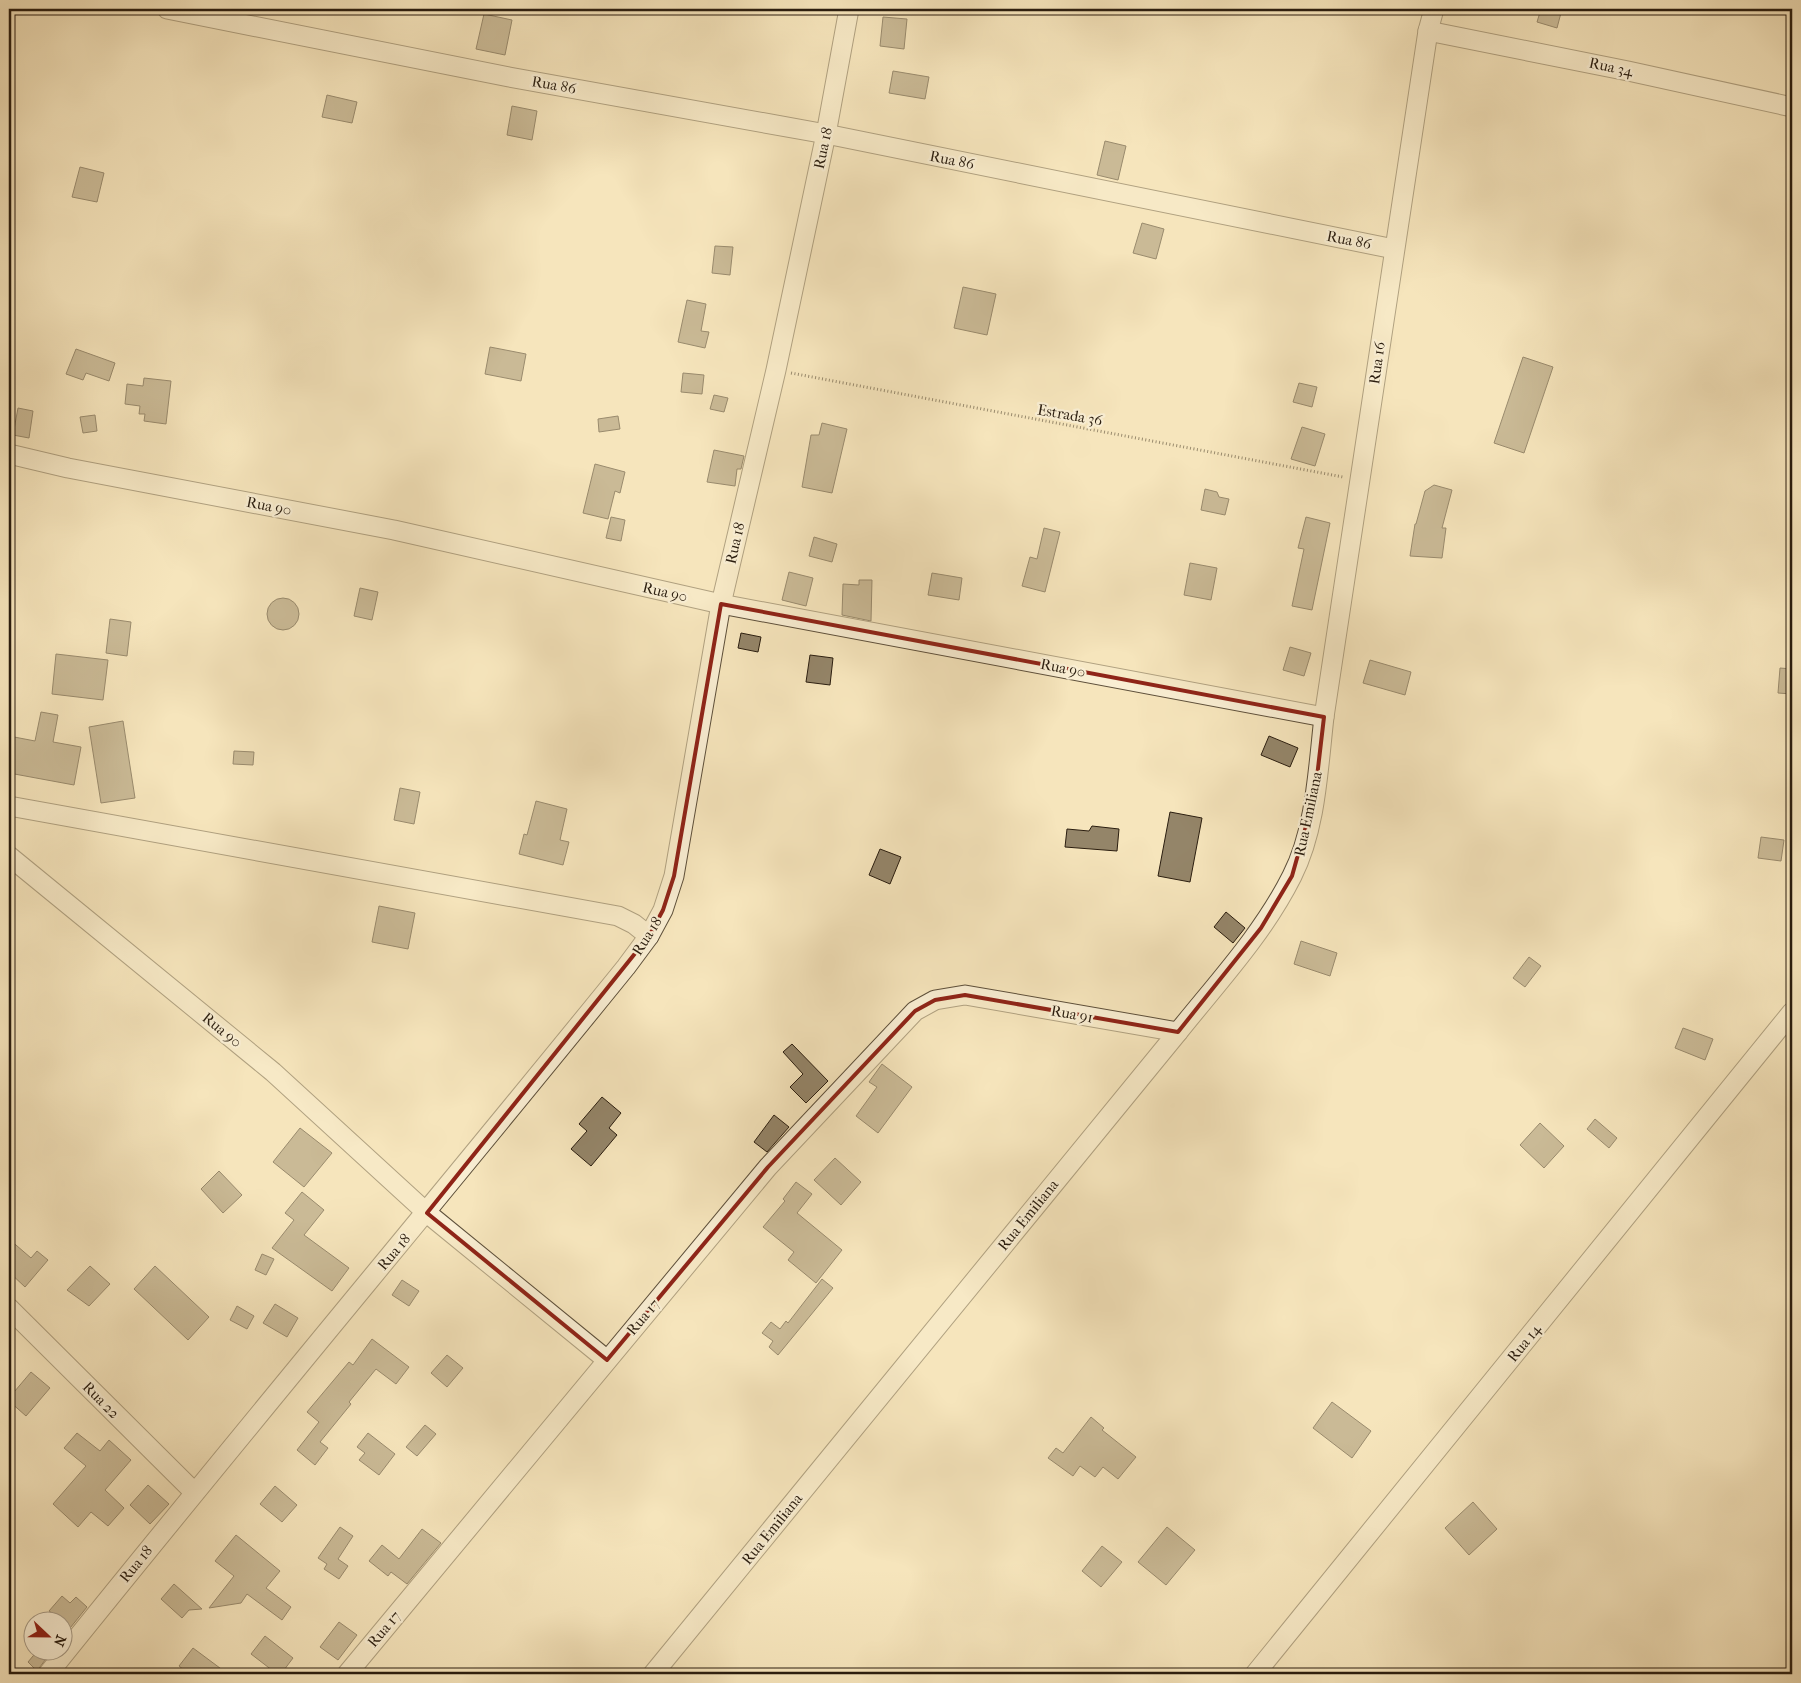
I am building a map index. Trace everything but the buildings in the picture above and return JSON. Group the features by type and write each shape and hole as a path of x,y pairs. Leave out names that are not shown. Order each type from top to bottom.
{"street":[{"name":"Rua 86","path":"167,9 509,77 826,134 1394,249"},
{"name":"Rua 18","path":"48,1674 194,1492 427,1213 626,967 649,936 663,910 675,869 721,604 776,370 826,134 849,9"},
{"name":"Rua 16","path":"1324,717 1394,249 1428,31 1434,9"},
{"name":"Rua 34","path":"1428,31 1628,71 1792,107"},
{"name":"Rua 90","path":"9,454 68,468 394,530 721,604 1324,717"},
{"name":"Rua Emiliana","path":"654,1674 1261,928 1292,876 1304,845 1315,794 1324,717"},
{"path":"9,806 618,916 634,924 649,936"},
{"name":"Rua 90","path":"9,856 273,1072 427,1213 607,1360"},
{"name":"Rua 91","path":"965,995 1178,1032"},
{"name":"Rua 17","path":"347,1674 768,1167 893,1031 915,1011 934,1000 965,995"},
{"name":"Rua 14","path":"1255,1674 1792,1012"},
{"name":"Rua 22","path":"9,1308 194,1492"}],"path":[{"name":"Estrada 36","path":"776,370 1360,480"}],"highlighted area":[{"path":"721,604 1324,717 1315,794 1292,876 1261,928 1178,1032 965,995 935,1000 915,1011 768,1167 607,1360 427,1213 649,936 663,910 674,876"}]}
